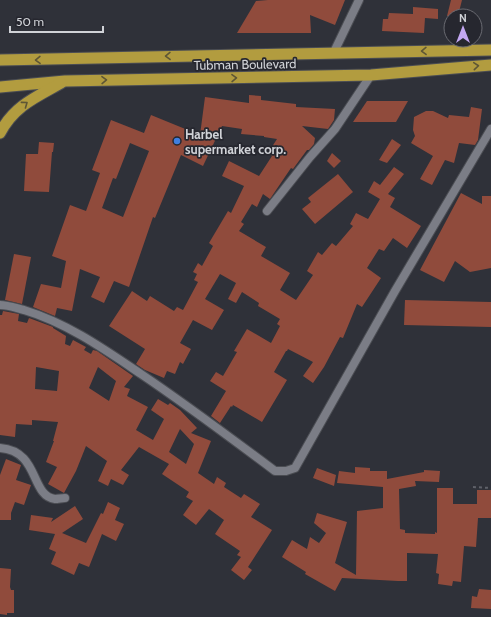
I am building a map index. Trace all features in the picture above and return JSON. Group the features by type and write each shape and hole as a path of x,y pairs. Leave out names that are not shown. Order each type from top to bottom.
{"highway":[{"name":"Tubman Boulevard","path":"0,60 491,50"},
{"name":"Tubman Boulevard","path":"0,87 65,81 371,75 491,64"},
{"path":"0,133 10,117 25,103 65,81"}],"street":[{"path":"334,52 359,0"},
{"path":"267,211 310,157 335,129 371,75"},
{"path":"0,305 6,305 40,315 71,329 194,410 275,471 286,471 295,468 395,291 491,129"},
{"path":"0,448 10,449 24,458 44,494 55,499 65,498"}],"path":[{"path":"473,487 491,488"}],"building":[{"path":"345,0 335,25 310,15 311,33 237,33 256,1"},
{"path":"451,0 462,0 460,8 449,8"},
{"path":"413,7 438,9 438,19 425,18 424,33 382,31 383,19 388,19 389,13 413,14"},
{"path":"249,95 261,96 261,100 296,104 296,107 335,109 334,120 328,129 302,126 315,138 314,144 309,150 307,150 293,169 291,168 270,199 263,194 257,207 252,204 241,222 244,224 239,231 266,247 261,256 290,273 280,290 296,300 313,275 307,271 318,252 322,255 332,243 336,246 353,226 350,224 356,213 368,219 380,199 368,192 374,181 380,185 394,167 404,174 388,194 395,198 390,207 421,226 407,248 393,238 384,251 379,249 367,268 381,278 362,307 357,304 343,338 340,337 324,367 313,383 303,376 313,362 288,349 274,372 287,380 262,422 233,405 220,423 211,416 226,391 210,381 216,372 223,376 237,352 234,351 247,329 271,343 280,326 277,324 280,319 258,306 259,303 242,292 236,303 228,299 236,283 220,274 205,299 224,310 212,330 193,320 180,343 191,349 183,364 180,362 175,374 167,371 164,378 145,370 136,364 145,349 109,326 132,291 147,301 150,296 174,311 177,307 183,310 198,282 194,280 197,274 193,272 198,263 202,266 213,246 209,243 228,211 231,213 244,186 222,176 229,161 259,176 272,156 268,153 277,139 241,134 242,129 222,126 203,166 181,155 155,218 153,217 129,287 114,281 104,303 91,297 100,277 80,269 72,311 57,308 55,316 33,307 41,284 61,288 66,261 52,256 70,205 86,211 100,173 92,170 111,120 144,133 151,115 200,135 205,97 249,103","holes":["130,143 149,151 123,217 102,208 113,178 116,179"]},
{"path":"367,101 408,101 396,122 353,122"},
{"path":"471,107 482,109 478,140 475,145 459,143 454,163 445,160 432,185 420,179 433,156 411,143 415,136 413,130 414,117 426,111 433,111 448,118 449,115 469,117"},
{"path":"392,139 401,145 387,163 379,160"},
{"path":"39,142 54,143 49,192 24,191 26,154 38,154"},
{"path":"332,153 341,161 334,168 327,161"},
{"path":"338,174 353,192 315,224 302,209 311,202 308,198"},
{"path":"461,193 482,204 482,196 491,196 491,268 470,272 455,261 444,282 420,270"},
{"path":"14,254 31,257 22,304 5,300"},
{"path":"405,300 491,302 491,327 404,325"},
{"path":"3,311 19,314 18,321 27,323 29,318 53,327 66,336 65,344 70,346 73,340 86,347 84,350 91,354 93,350 97,351 133,376 124,387 130,389 127,396 148,407 136,430 153,440 164,419 151,410 158,399 168,405 170,403 180,410 197,428 191,433 211,441 198,473 214,484 217,477 226,483 224,487 241,498 244,494 260,504 251,517 272,530 248,567 252,570 244,580 231,570 241,557 237,555 240,551 215,534 224,520 209,509 196,525 183,515 193,501 186,497 189,492 162,474 169,464 139,447 121,470 129,475 123,485 111,479 108,486 98,481 107,461 86,446 76,471 64,493 48,484 57,467 46,462 54,441 58,422 32,420 32,425 16,424 15,437 0,435 0,315 2,315","holes":["36,367 59,371 57,391 35,389","98,367 116,381 109,401 89,388","180,429 194,444 186,464 169,452"]},
{"path":"6,459 21,465 16,480 31,485 24,505 15,502 11,513 11,520 0,520 0,475"},
{"path":"355,467 370,468 370,471 387,471 387,479 424,472 424,470 440,471 439,482 415,481 416,486 399,489 400,529 405,530 405,533 437,533 437,488 453,488 453,504 477,504 477,490 491,490 491,518 478,518 476,547 464,546 461,582 453,581 452,586 438,584 439,574 436,573 438,554 407,553 407,581 342,578 335,591 305,574 306,572 282,557 292,540 307,549 310,537 319,543 326,533 314,523 317,513 347,522 335,563 356,575 357,511 383,508 383,487 337,483 339,471 355,473"},
{"path":"317,468 336,475 334,486 313,478"},
{"path":"108,502 120,508 115,520 124,524 116,541 102,534 89,567 79,563 74,575 51,564 56,552 49,549 55,534 29,530 31,515 53,518 51,522 75,506 83,519 62,533 86,543 101,513 103,514"},
{"path":"0,568 11,569 10,587 11,590 14,590 14,613 7,613 7,615 0,614"},
{"path":"479,589 491,590 491,609 471,608 472,596 477,597"}],"place":[{"name":"Harbel supermarket corp.","path":"177,141"}]}
